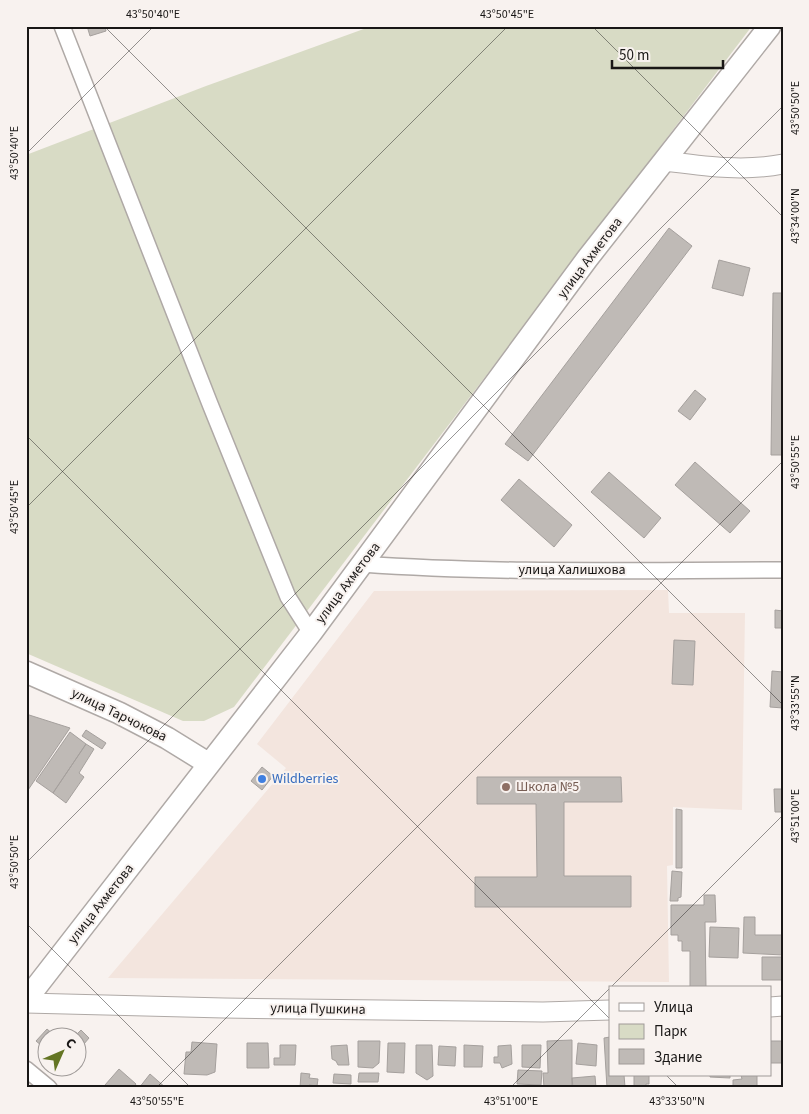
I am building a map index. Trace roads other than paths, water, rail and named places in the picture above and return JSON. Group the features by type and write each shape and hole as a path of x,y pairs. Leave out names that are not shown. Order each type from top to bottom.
{"main road":[{"name":"улица Ахметова","path":"26,1002 311,633 588,259 770,26"},
{"name":"улица Тарчокова","path":"26,672 119,713 209,764"}],"street":[{"path":"62,26 288,597 311,633"},
{"path":"664,160 747,169 766,168 783,164"},
{"name":"улица Халишхова","path":"362,564 418,568 513,570 783,570"},
{"name":"улица Пушкина","path":"26,1002 254,1009 543,1012 609,1010"},
{"path":"26,1070 49,1088"}],"place":[{"name":"Wildberries","path":"262,779"},
{"name":"Школа №5","path":"506,787"}]}
